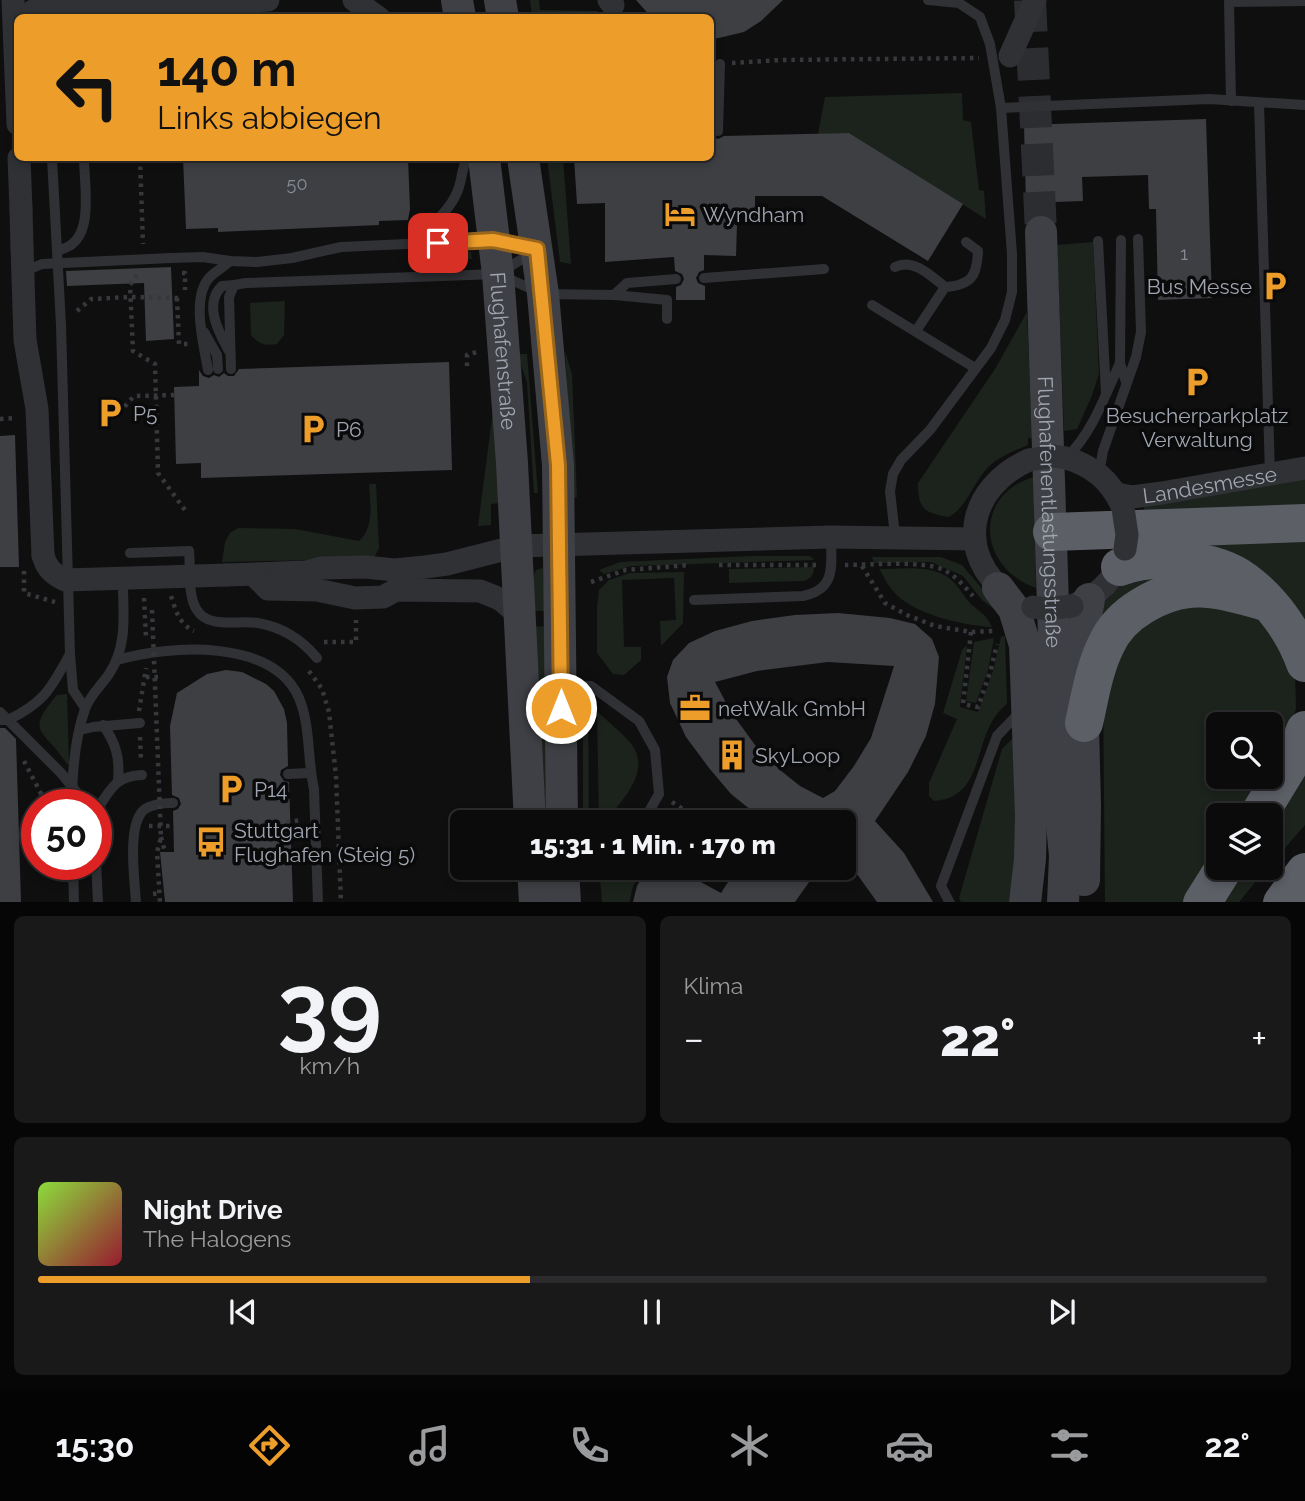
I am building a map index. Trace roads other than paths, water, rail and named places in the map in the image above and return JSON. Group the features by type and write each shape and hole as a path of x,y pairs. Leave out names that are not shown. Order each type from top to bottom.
{"highway":[{"path":"1052,532 1305,523"},
{"path":"1123,558 1173,559 1200,564 1244,581 1291,632 1305,663"},
{"path":"1084,723 1098,663 1107,642 1119,624 1133,611 1175,590 1196,588 1215,589 1266,602"},
{"path":"1266,803 1297,752 1305,730"},
{"path":"1282,902 1305,872"},
{"path":"1202,902 1216,880"}],"main road":[{"name":"Flughafenstraße","path":"484,161 504,349 517,546 529,810"},
{"name":"Flughafenstraße","path":"523,161 543,294 558,465 562,810"},
{"name":"Flughafenentlastungsstraße","path":"1041,232 1059,792 1065,856 1063,902"},
{"path":"986,593 1014,609 1025,645 1029,703 1030,859 1025,902"},
{"path":"1080,602 1085,862 1082,902"},
{"name":"Flughafenentlastungsstraße","path":"1048,902 1059,792"},
{"path":"534,880 535,902"},
{"path":"564,880 565,902"}],"street":[{"path":"13,0 14,25"},
{"path":"44,10 268,0"},
{"path":"354,0 373,14"},
{"path":"1001,57 1035,0"},
{"path":"19,161 25,341 37,409 43,555 45,564 58,576 74,581 254,575 366,567 390,580 480,590 500,599 520,616"},
{"path":"1054,456 1078,461 1099,473 1120,501 1127,535 1123,558 1104,588 1080,602 1059,608 1033,607 1009,596 986,593 983,565 975,539 976,522 980,505 999,477 1029,460 1054,456"},
{"name":"Landesmesse","path":"1120,501 1305,468"},
{"path":"390,580 517,546 895,536 933,540 975,539"},
{"path":"254,575 268,590 317,590 355,598 383,597 390,580"}],"lane":[{"path":"895,536 890,491 893,474 901,460 930,430 996,339 1005,320 1012,292 1012,254 1001,108 1001,57 990,44 980,17 959,3 929,0"},
{"path":"1231,101 1229,2 1305,1"},
{"path":"718,131 720,64"},
{"path":"1001,108 1209,99 1305,105"},
{"path":"1259,103 1270,474"},
{"path":"52,161 61,325 73,690 85,708"},
{"path":"57,251 72,245 83,232 83,161"},
{"path":"410,244 449,205 457,192 466,161"},
{"path":"1099,473 1103,451 1136,357 1141,332 1138,239"},
{"path":"23,272 42,264 203,257 230,261 285,259 341,247 493,240 537,249"},
{"path":"1121,240 1120,363 1126,382"},
{"path":"1098,241 1106,393"},
{"path":"895,267 906,263 925,271 945,287 959,286 968,281 978,269 978,251 967,242"},
{"path":"498,274 537,249"},
{"path":"213,370 201,327 200,298 208,279 230,261"},
{"path":"704,278 824,269"},
{"path":"231,369 229,297 234,285 498,274 543,294 614,295 667,300 667,318"},
{"path":"614,295 627,283 676,279"},
{"path":"915,331 945,287"},
{"path":"872,305 975,368"},
{"path":"1066,458 1078,447 1098,413 1120,363"},
{"path":"694,600 803,596 817,593 825,587 830,577 831,537"},
{"path":"130,553 190,551 192,599 203,617 214,622 257,623 273,627 300,640 317,658"},
{"path":"72,786 85,708 117,660 123,636 123,591"},
{"path":"71,653 40,701 3,717 24,733 74,789"},
{"path":"117,660 146,654 232,653 267,664 286,679 300,700 307,728 310,773 314,789 318,902"},
{"path":"561,685 591,686 639,721 655,750 659,794 650,810"},
{"path":"950,902 941,886 984,765 996,736 1029,703"},
{"path":"80,730 140,723"},
{"path":"103,726 113,738 120,761 118,780 112,789"},
{"path":"288,774 310,773"},
{"path":"118,780 131,775 142,775"},
{"path":"136,902 133,843 138,820 147,808 160,803 173,803"},
{"path":"73,880 74,902"},
{"path":"97,880 98,902"}],"tunnel":[{"path":"1030,0 1041,232"}],"place":[{"name":"Wyndham","path":"680,214"},
{"name":"Bus Messe","path":"1275,286"},
{"name":"Besucherparkplatz Verwaltung","path":"1197,382"},
{"name":"P5","path":"110,413"},
{"name":"P6","path":"313,429"},
{"name":"netWalk GmbH","path":"695,708"},
{"name":"SkyLoop","path":"732,755"},
{"name":"P14","path":"231,789"},
{"name":"Stuttgart Flughafen (Steig 5)","path":"211,842"}]}
